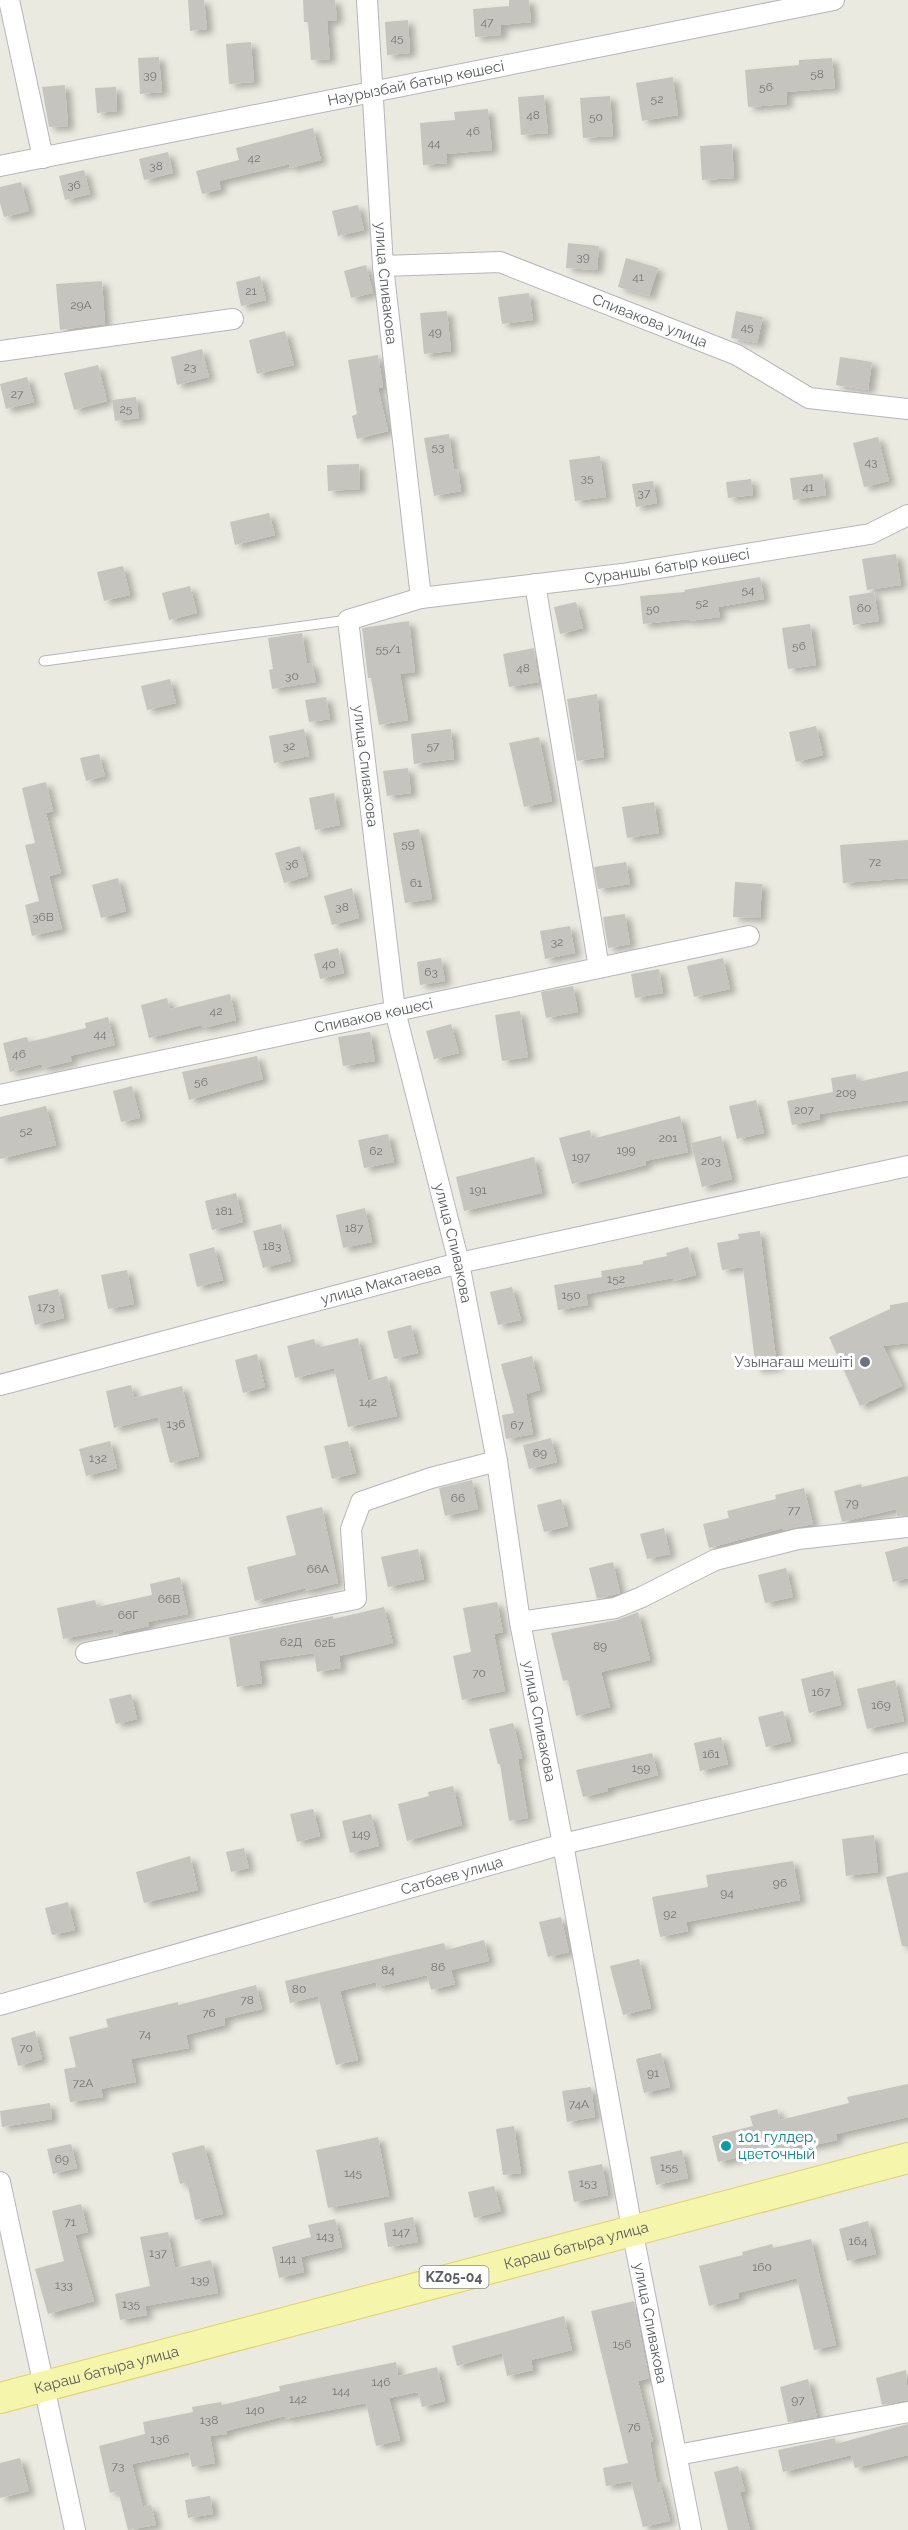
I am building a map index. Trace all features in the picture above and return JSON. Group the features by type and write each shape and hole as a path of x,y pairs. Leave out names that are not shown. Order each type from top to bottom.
{"main road":[{"name":"Караш батыра улица","path":"0,2398 632,2229 908,2158"}],"street":[{"path":"9,0 43,158"},
{"name":"улица Спивакова","path":"367,0 383,266 421,598"},
{"name":"Наурызбай батыр көшесі","path":"0,166 834,0"},
{"name":"Спивакова улица","path":"383,266 500,262 737,355 809,398 908,409"},
{"path":"0,351 233,320"},
{"name":"Сураншы батыр көшесі","path":"421,598 622,574 870,534 908,515"},
{"path":"535,584 599,968"},
{"path":"348,620 421,598"},
{"name":"улица Спивакова","path":"348,620 394,1011 459,1263 497,1461 520,1622 563,1844 632,2229 691,2530"},
{"name":"Спиваков көшесі","path":"0,1095 749,936"},
{"name":"улица Макатаева","path":"0,1385 459,1263 908,1166"},
{"path":"86,1653 356,1599 351,1529 361,1502 430,1478 497,1461"},
{"path":"520,1622 615,1608 715,1560 798,1539 908,1527"},
{"name":"Сатбаев улица","path":"0,2006 563,1844 908,1763"},
{"path":"0,2182 42,2387 75,2530"},
{"path":"676,2455 908,2412"}],"lane":[{"path":"44,661 348,620"}],"building":[{"path":"188,0 204,0 207,29 190,31"},
{"path":"303,0 335,0 337,20 327,21 330,59 311,60 308,22 304,22"},
{"path":"509,0 529,0 531,22 501,25 501,35 475,37 473,9 509,6"},
{"path":"408,20 410,53 387,55 385,22"},
{"path":"251,42 254,82 229,84 226,44"},
{"path":"159,57 162,92 140,94 138,58"},
{"path":"832,58 835,88 786,92 787,104 748,107 745,70 799,65 799,60"},
{"path":"673,77 678,115 642,121 636,83"},
{"path":"65,85 68,126 49,127 42,87"},
{"path":"116,87 117,111 97,113 95,88"},
{"path":"544,95 548,133 521,135 518,97"},
{"path":"610,96 613,136 583,138 580,98"},
{"path":"488,109 492,150 446,154 447,163 423,165 420,123 455,120 454,112"},
{"path":"313,128 321,160 290,168 289,164 219,181 221,189 202,194 196,171 239,160 236,148"},
{"path":"732,144 734,178 702,180 700,146"},
{"path":"168,152 173,173 144,180 139,159"},
{"path":"84,170 90,194 65,200 59,176"},
{"path":"21,182 29,211 4,217 0,203 0,187"},
{"path":"358,205 364,230 338,236 332,211"},
{"path":"568,243 599,246 597,270 566,268"},
{"path":"626,258 658,268 649,296 618,287"},
{"path":"366,265 373,293 351,298 344,271"},
{"path":"260,276 266,300 241,306 236,282"},
{"path":"102,281 105,324 60,330 56,284"},
{"path":"529,293 533,320 502,324 498,297"},
{"path":"447,311 451,351 424,354 420,313"},
{"path":"736,311 763,317 757,343 731,338"},
{"path":"285,331 294,365 257,374 249,340"},
{"path":"202,349 209,377 177,385 171,357"},
{"path":"378,355 383,387 378,388 388,431 357,439 352,416 357,414 348,360"},
{"path":"840,357 872,362 868,390 836,385"},
{"path":"98,365 107,401 74,410 64,373"},
{"path":"27,377 34,402 6,409 0,384"},
{"path":"136,397 139,418 115,421 112,400"},
{"path":"449,434 454,470 458,469 461,491 434,496 424,438"},
{"path":"878,437 889,481 864,487 853,443"},
{"path":"600,456 606,497 575,501 569,460"},
{"path":"359,464 360,489 328,491 327,465"},
{"path":"823,474 826,495 793,500 790,478"},
{"path":"751,479 753,495 728,498 726,482"},
{"path":"653,481 657,503 636,507 632,484"},
{"path":"269,513 275,535 235,545 230,522"},
{"path":"896,554 901,585 867,590 862,559"},
{"path":"123,566 130,595 104,601 97,572"},
{"path":"760,577 764,599 718,607 720,617 643,624 640,596 685,592 684,590"},
{"path":"190,586 197,613 169,620 162,593"},
{"path":"874,592 879,621 853,625 849,596"},
{"path":"576,602 583,628 560,634 554,607"},
{"path":"409,621 415,672 400,674 408,720 379,725 371,678 368,678 362,628"},
{"path":"810,624 816,665 788,669 782,628"},
{"path":"302,633 307,664 312,663 316,682 272,689 269,670 273,669 268,638"},
{"path":"534,648 539,682 509,687 503,654"},
{"path":"170,679 176,703 147,710 141,686"},
{"path":"597,694 604,757 577,761 567,699"},
{"path":"326,697 330,719 309,722 305,700"},
{"path":"816,726 823,755 796,762 789,732"},
{"path":"304,729 309,756 274,763 269,736"},
{"path":"451,729 454,759 414,764 411,734"},
{"path":"539,737 552,801 524,807 509,743"},
{"path":"99,754 105,776 86,781 80,758"},
{"path":"408,768 411,793 387,796 383,771"},
{"path":"46,782 53,811 46,813 61,873 49,876 62,929 32,936 25,905 39,901 25,845 35,843 22,788"},
{"path":"334,793 340,825 315,830 309,798"},
{"path":"654,802 659,833 627,838 622,807"},
{"path":"419,829 432,899 405,903 393,833"},
{"path":"908,840 908,878 843,883 840,845"},
{"path":"300,846 308,876 284,883 275,853"},
{"path":"626,862 630,884 598,889 594,867"},
{"path":"118,878 126,911 101,918 92,885"},
{"path":"735,882 762,884 760,918 733,917"},
{"path":"352,888 359,918 332,925 324,896"},
{"path":"625,914 630,944 608,948 603,917"},
{"path":"570,926 575,953 545,959 540,931"},
{"path":"338,948 344,973 320,979 314,954"},
{"path":"441,958 445,981 420,985 417,962"},
{"path":"723,958 730,989 694,997 687,966"},
{"path":"659,969 663,993 635,998 631,974"},
{"path":"573,986 578,1012 546,1018 541,992"},
{"path":"230,994 236,1020 203,1028 202,1025 149,1038 141,1005 167,998 170,1009"},
{"path":"520,1011 528,1057 502,1061 495,1015"},
{"path":"108,1017 115,1045 70,1056 72,1061 43,1068 42,1064 10,1072 3,1043 27,1037 29,1042 86,1028 85,1023"},
{"path":"451,1024 459,1053 434,1059 426,1031"},
{"path":"370,1032 375,1061 343,1066 338,1037"},
{"path":"257,1056 263,1079 189,1100 182,1072"},
{"path":"908,1071 908,1100 819,1114 820,1119 792,1125 787,1101 833,1092 831,1078 856,1074 857,1082"},
{"path":"132,1086 140,1118 121,1122 113,1091"},
{"path":"756,1100 764,1133 737,1139 729,1106"},
{"path":"46,1106 56,1145 0,1159 0,1117"},
{"path":"680,1116 688,1152 645,1161 646,1165 572,1184 559,1138 590,1130 592,1139"},
{"path":"388,1134 394,1162 364,1168 358,1140"},
{"path":"721,1136 732,1179 702,1187 691,1143"},
{"path":"534,1157 542,1193 464,1211 456,1177"},
{"path":"236,1193 243,1222 212,1230 205,1201"},
{"path":"365,1208 372,1242 343,1248 336,1215"},
{"path":"281,1224 291,1261 263,1268 253,1231"},
{"path":"760,1231 777,1367 756,1369 743,1267 722,1270 717,1243 739,1239 738,1234"},
{"path":"214,1247 223,1280 197,1287 189,1254"},
{"path":"688,1247 696,1275 674,1281 673,1278 586,1294 588,1305 558,1310 554,1285 602,1277 601,1271 643,1264 643,1261 667,1256 666,1253"},
{"path":"127,1270 134,1304 108,1309 101,1275"},
{"path":"512,1287 521,1320 498,1325 490,1292"},
{"path":"58,1289 64,1318 35,1325 28,1296"},
{"name":"Узынағаш мешіті","path":"908,1302 908,1343 883,1346 902,1386 860,1406 829,1337 890,1309 890,1305"},
{"path":"411,1325 418,1353 394,1359 387,1331"},
{"path":"358,1338 368,1381 387,1376 397,1416 348,1427 334,1368 295,1378 287,1346 314,1339 317,1348"},
{"path":"257,1354 265,1387 243,1393 235,1360"},
{"path":"532,1356 540,1390 526,1394 533,1434 506,1439 502,1415 514,1413 501,1364"},
{"path":"131,1385 134,1398 182,1386 199,1456 170,1463 158,1417 114,1428 106,1391"},
{"path":"551,1438 557,1462 529,1469 523,1445"},
{"path":"110,1441 117,1468 86,1476 79,1449"},
{"path":"348,1441 356,1473 332,1479 324,1446"},
{"path":"908,1476 908,1515 897,1516 896,1509 842,1522 834,1491"},
{"path":"472,1480 478,1509 445,1516 439,1488"},
{"path":"804,1488 813,1524 783,1530 783,1528 709,1548 703,1524 729,1518 727,1511 776,1499 775,1495"},
{"path":"561,1499 568,1526 544,1532 537,1505"},
{"path":"322,1507 338,1583 305,1591 305,1588 255,1601 247,1567 296,1555 286,1516"},
{"path":"664,1528 670,1554 647,1559 640,1534"},
{"path":"908,1546 908,1578 893,1582 885,1552"},
{"path":"418,1549 424,1579 388,1587 381,1557"},
{"path":"613,1562 620,1593 597,1599 589,1568"},
{"path":"786,1568 793,1597 765,1603 758,1575"},
{"path":"180,1577 188,1614 148,1622 149,1626 114,1634 113,1629 63,1639 57,1608 95,1600 97,1607 152,1595 150,1584"},
{"path":"497,1602 503,1632 494,1634 505,1691 462,1700 453,1656 471,1652 463,1608"},
{"path":"384,1607 393,1643 339,1656 341,1668 317,1672 314,1653 259,1661 262,1683 237,1687 229,1637 333,1616 333,1619"},
{"path":"638,1612 650,1660 601,1672 610,1707 576,1716 568,1680 563,1681 551,1633 617,1620"},
{"path":"833,1671 841,1705 809,1713 801,1679"},
{"path":"895,1680 904,1721 867,1729 857,1689"},
{"path":"131,1694 137,1719 116,1724 109,1699"},
{"path":"783,1711 791,1741 766,1747 758,1717"},
{"path":"513,1723 522,1758 518,1759 528,1818 509,1821 500,1764 498,1764 489,1729"},
{"path":"721,1737 728,1764 700,1771 694,1743"},
{"path":"652,1753 658,1775 583,1797 576,1770"},
{"path":"453,1786 462,1825 407,1841 398,1804 429,1796 428,1792"},
{"path":"313,1809 320,1836 297,1842 290,1814"},
{"path":"371,1814 379,1846 350,1853 342,1821"},
{"path":"874,1835 878,1872 846,1876 842,1839"},
{"path":"244,1848 249,1868 231,1872 226,1852"},
{"path":"190,1856 198,1890 144,1903 136,1872"},
{"path":"793,1861 800,1900 686,1922 688,1931 660,1937 652,1897 708,1887 706,1875"},
{"path":"908,1872 908,1946 902,1946 886,1877"},
{"path":"68,1902 75,1930 52,1935 45,1908"},
{"path":"561,1917 569,1952 548,1957 539,1922"},
{"path":"484,1940 489,1961 451,1970 455,1984 431,1990 427,1975 377,1987 376,1982 340,1991 358,2060 336,2065 318,1996 290,2003 285,1981 444,1943 446,1950"},
{"path":"639,1959 651,2008 623,2015 610,1966"},
{"path":"256,1985 262,2009 224,2018 225,2025 186,2035 189,2048 131,2059 136,2082 101,2089 103,2097 70,2102 64,2069 76,2067 69,2037 108,2027 106,2019 178,2002 178,2005"},
{"path":"35,2031 42,2059 18,2066 11,2038"},
{"path":"661,2053 670,2087 644,2093 636,2059"},
{"path":"908,2084 908,2117 836,2134 837,2140 805,2147 805,2144 760,2155 759,2152 718,2162 712,2136 753,2126 750,2116 777,2109 780,2120 849,2103 847,2097"},
{"path":"591,2087 595,2117 567,2122 562,2091"},
{"path":"50,2103 52,2119 2,2127 0,2111"},
{"path":"514,2126 521,2173 503,2175 496,2129"},
{"path":"378,2137 389,2196 328,2208 316,2150"},
{"path":"71,2144 77,2168 53,2174 47,2149"},
{"path":"204,2145 223,2214 195,2220 187,2182 180,2184 172,2153"},
{"path":"682,2150 688,2178 656,2185 650,2157"},
{"path":"602,2164 608,2195 574,2202 568,2171"},
{"path":"494,2186 501,2211 474,2218 468,2192"},
{"path":"81,2204 88,2232 75,2235 94,2301 48,2314 35,2269 64,2261 52,2211"},
{"path":"413,2217 418,2242 388,2247 384,2223"},
{"path":"335,2219 342,2247 301,2257 304,2272 279,2278 272,2247 311,2237 308,2225"},
{"path":"868,2221 876,2254 847,2261 839,2229"},
{"path":"168,2232 175,2268 211,2260 218,2293 145,2306 147,2315 120,2320 115,2294 150,2286 140,2237"},
{"path":"811,2239 836,2345 814,2350 797,2278 738,2293 739,2298 709,2306 699,2266 743,2255 742,2252 772,2244 773,2248"},
{"path":"634,2301 649,2378 638,2381 653,2441 650,2442 657,2483 660,2482 670,2521 643,2527 631,2481 606,2486 603,2468 628,2463 591,2311"},
{"path":"564,2316 572,2350 531,2360 533,2370 507,2376 502,2353 457,2366 452,2346"},
{"path":"396,2362 398,2376 437,2367 445,2401 422,2407 418,2392 389,2398 400,2440 376,2446 366,2403 285,2419 285,2416 226,2431 227,2434 210,2436 215,2463 192,2467 189,2452 132,2464 143,2507 151,2505 156,2525 128,2530 118,2491 110,2493 99,2446 145,2434 143,2422 193,2412 192,2407 221,2402 222,2405 280,2391 279,2386"},
{"path":"906,2370 908,2400 882,2405 876,2378"},
{"path":"808,2379 817,2417 788,2422 780,2387"},
{"path":"908,2424 908,2455 855,2468 851,2455 783,2472 778,2450 835,2438 836,2444"},
{"path":"20,2458 29,2491 0,2498 0,2463"},
{"path":"738,2466 745,2491 740,2492 750,2530 728,2530 714,2472"},
{"path":"210,2496 213,2514 188,2518 185,2500"}],"place":[{"name":"Узынағаш мешіті","path":"865,1362"},
{"name":"101 гулдер, цветочный","path":"726,2146"}]}
